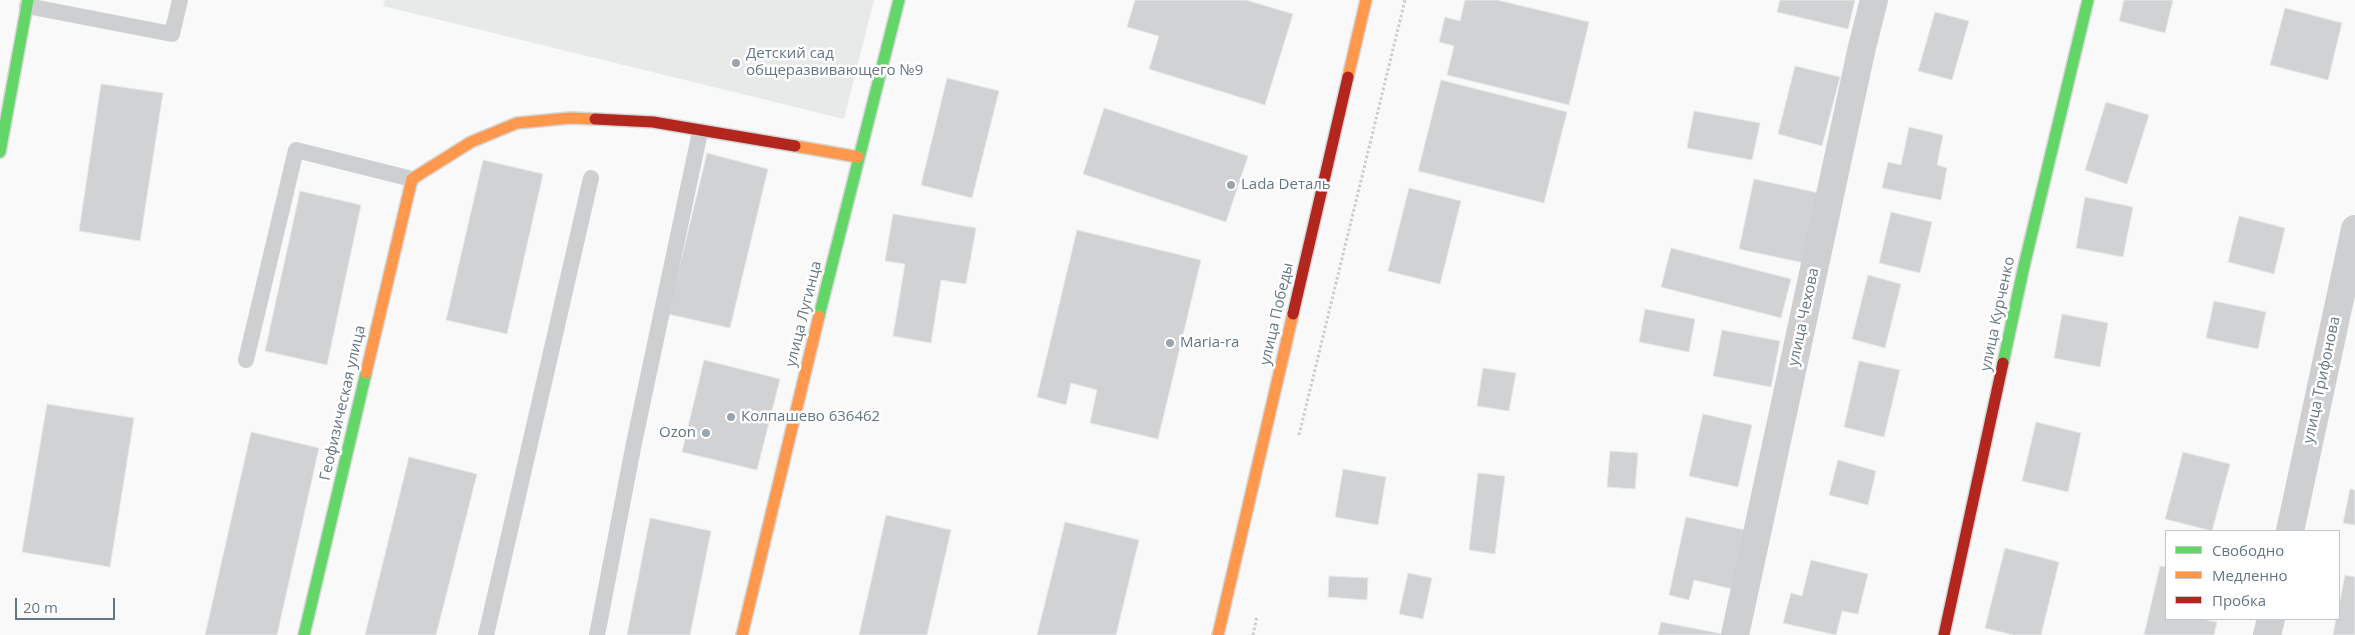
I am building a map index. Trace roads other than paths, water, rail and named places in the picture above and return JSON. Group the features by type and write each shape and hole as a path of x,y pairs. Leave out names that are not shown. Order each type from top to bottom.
{"street":[{"name":"улица Лугинца","path":"742,635 858,157 899,0"},
{"name":"улица Победы","path":"1218,635 1366,0"},
{"name":"улица Чехова","path":"1735,635 1862,47 1874,0"},
{"name":"улица Курченко","path":"1944,635 2024,266 2088,0"},
{"path":"0,152 28,3"},
{"path":"412,179 471,142 517,123 570,118 653,122 700,132 746,137 858,157"},
{"name":"Геофизическая улица","path":"304,635 412,179"},
{"name":"улица Трифонова","path":"2290,530 2355,229"},
{"path":"2267,635 2271,620"}],"lane":[{"path":"28,3 172,34 180,0"},
{"path":"597,635 634,443 700,132"},
{"path":"246,360 296,150 412,179"},
{"path":"486,635 591,178"}],"place":[{"name":"Детский сад общеразвивающего №9","path":"736,63"},
{"name":"Lada Dеталь","path":"1231,185"},
{"name":"Maria-ra","path":"1170,343"},
{"name":"Колпашево 636462","path":"731,417"},
{"name":"Ozon","path":"706,433"}]}
